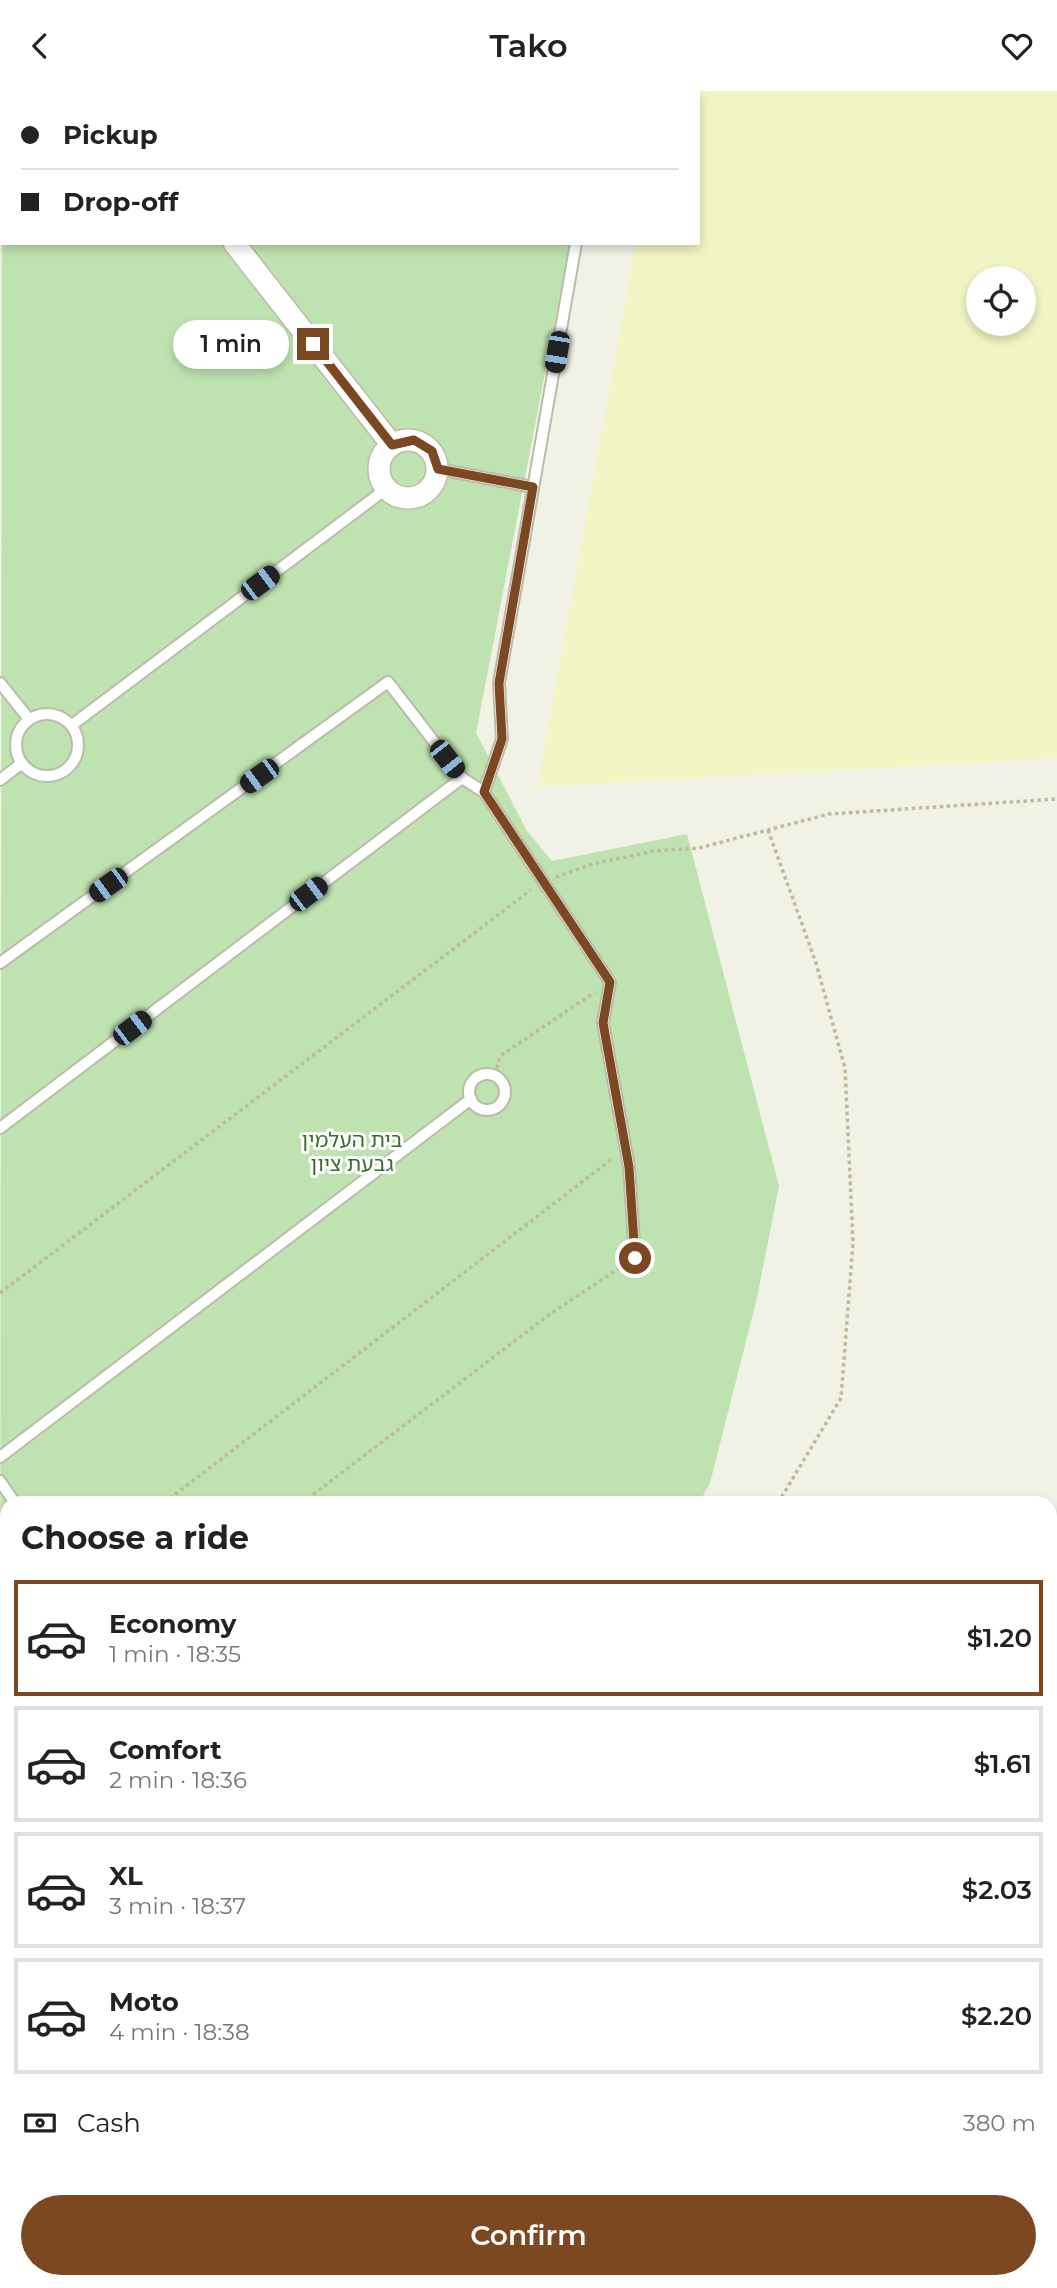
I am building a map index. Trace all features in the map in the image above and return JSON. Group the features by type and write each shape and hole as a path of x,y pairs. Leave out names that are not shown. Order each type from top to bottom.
{"street":[{"path":"236,245 392,445"},
{"path":"403,440 424,444 432,451 438,469 432,487 416,498 403,499 386,489 379,475 380,461 392,445 403,440"}],"lane":[{"path":"484,792 502,739 499,683 576,245"},
{"path":"438,469 533,487"},
{"path":"72,725 386,489"},
{"path":"0,963 388,682 462,778 484,792 541,882 610,982 603,1023 626,1148 635,1258"},
{"path":"0,683 29,719"},
{"path":"47,713 65,718 72,725 79,743 77,753 66,770 57,774 38,775 22,763 16,740 29,719 47,713"},
{"path":"0,780 22,763"},
{"path":"0,1128 462,778"},
{"path":"0,1457 471,1099 473,1081 483,1074 495,1075 505,1089 500,1104 485,1109 471,1099"},
{"path":"0,1481 10,1496"}],"path":[{"path":"0,1293 541,882 593,864 654,851 699,848 829,814 1057,799"},
{"path":"768,830 816,963 845,1068 853,1243 841,1398 782,1496"},
{"path":"495,1075 499,1056 610,982"},
{"path":"173,1496 626,1148"},
{"path":"311,1496 550,1314 635,1258"}],"green space":[{"name":"בית העלמין גבעת ציון","path":"2,245 570,245 476,733 527,831 552,861 687,834 779,1186 757,1298 710,1483 703,1496 0,1496"}],"sand":[{"path":"700,91 1057,91 1057,758 537,787 636,245 700,245"}],"route":[{"path":"313,344 392,445 403,440 414,440 432,451 438,469 533,487 499,683 502,739 484,792 541,882 610,982 603,1023 629,1167 635,1258"}]}
